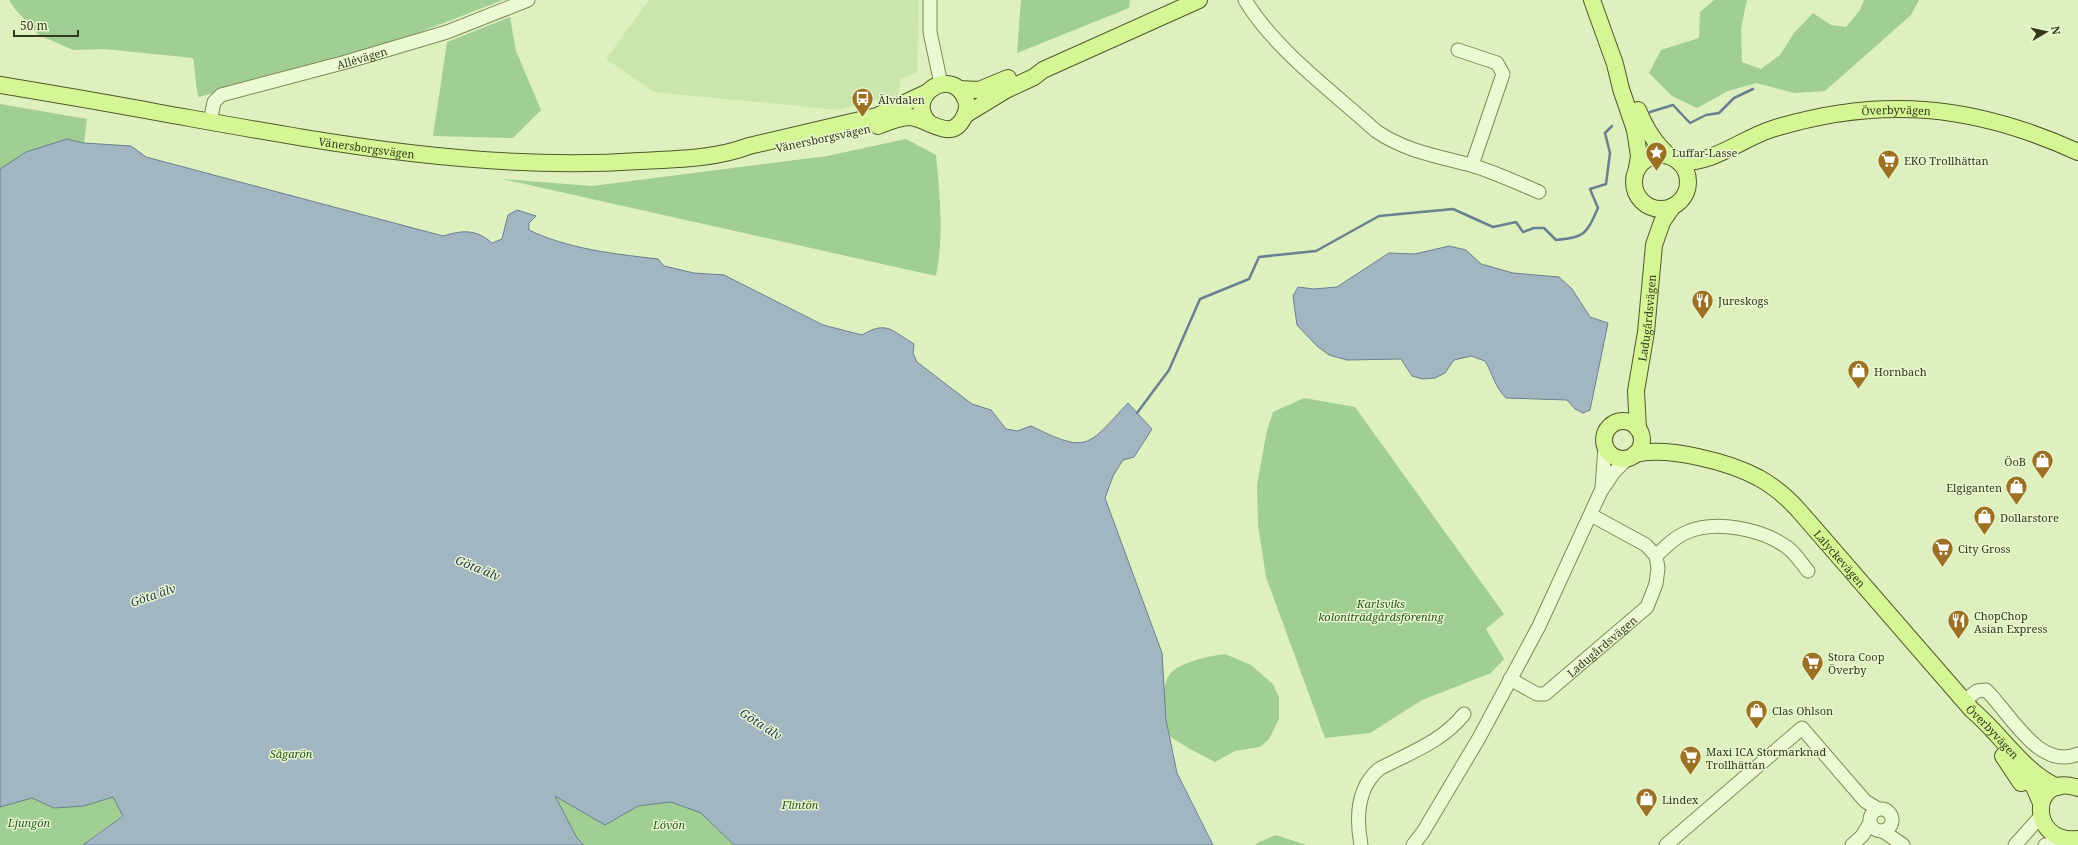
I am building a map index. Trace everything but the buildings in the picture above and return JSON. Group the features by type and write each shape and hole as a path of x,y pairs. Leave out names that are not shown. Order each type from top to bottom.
{"main road":[{"name":"Vänersborgsvägen","path":"0,85 210,122 417,155 499,162 619,162 689,158 737,151 773,148 827,139 909,117 937,128 948,129 958,124 965,116 1006,90 1034,77 1043,70 1199,0"},
{"path":"1592,0 1615,64 1636,136 1639,156 1634,180 1634,188 1643,202 1657,209 1673,206"},
{"path":"1615,64 1628,86 1646,130 1654,141 1674,159 1687,175 1688,187"},
{"name":"Vänersborgsvägen","path":"737,151 748,146 876,116 926,93 933,87 941,84 949,84 959,89 979,90 1005,79 1032,71 1043,70"},
{"path":"959,89 966,102 965,116"},
{"path":"926,93 922,109 925,118 930,124"},
{"name":"Överbyvägen","path":"1637,168 1649,157 1657,155 1674,159 1696,161 1716,155 1770,130 1792,124 1850,112 1902,109 1946,111 1993,120 2032,132 2078,152"},
{"name":"Överbyvägen","path":"1673,206 1682,198 1700,170 1716,155"},
{"name":"Ladugårdsvägen","path":"1643,202 1651,227 1654,245"},
{"name":"Ladugårdsvägen","path":"1605,447 1605,433 1630,405 1636,391 1646,332 1654,245 1662,222 1673,206"},
{"name":"Ladugårdsvägen","path":"1632,456 1641,442 1636,391"},
{"path":"1616,422 1630,422 1639,430"},
{"name":"Lalyckevägen","path":"1639,430 1657,444 1676,452 1736,468 1759,478 1783,494 1968,706"},
{"path":"1605,447 1615,457 1632,456"},
{"name":"Lalyckevägen","path":"1632,456 1652,451 1676,452"},
{"name":"Överbyvägen","path":"1968,706 1983,732 2004,756 2034,786 2044,828 2050,834 2069,842"},
{"name":"Överbyvägen","path":"1968,706 2043,780 2071,786"},
{"name":"Överbyvägen","path":"2040,811 2046,795 2071,786"}],"street":[{"name":"Allévägen","path":"210,122 214,102 221,95 346,62 447,32 528,0"},
{"path":"930,0 930,32 941,84"},
{"path":"1245,0 1253,13 1278,44 1376,131 1391,141 1410,150 1472,165 1501,175 1539,192"},
{"path":"1458,50 1497,64 1503,74 1472,165"},
{"name":"Ladugårdsvägen","path":"1601,491 1605,468 1605,447"},
{"name":"Ladugårdsvägen","path":"1413,845 1422,839 1539,626 1601,491 1614,472 1632,456"},
{"path":"1590,515 1646,546 1656,556 1675,538 1686,533 1708,528 1738,529 1776,540 1789,549 1808,571"},
{"name":"Ladugårdsvägen","path":"1510,679 1537,694 1545,694 1647,607 1656,584 1658,568 1656,556"},
{"path":"1968,706 1977,691 1986,690 2040,750 2054,757 2062,758 2078,754"},
{"path":"1361,845 1359,835 1360,800 1362,790 1372,776 1379,769 1438,738 1464,714"},
{"path":"1666,845 1802,728 1865,801 1879,822 1902,844"},
{"path":"2015,845 2040,811"},
{"path":"2024,845 2031,838 2040,811"},
{"path":"1857,841 1879,822"},
{"path":"2045,845 2069,842"}],"green space":[{"path":"9,0 503,0 405,38 199,97 193,58 104,49 73,50 39,35 15,9"},
{"path":"649,0 919,0 917,72 901,79 898,95 838,110 654,92 606,59"},
{"path":"1021,0 1130,0 1129,8 1017,53"},
{"path":"1714,0 1747,0 1741,28 1742,62 1761,69 1780,55 1794,33 1813,13 1831,25 1846,27 1860,10 1864,0 1919,0 1911,15 1825,91 1795,93 1756,83 1728,91 1697,108 1672,96 1649,73 1661,50 1699,38 1700,12"},
{"path":"510,17 516,51 541,110 513,138 433,136 447,42"},
{"path":"0,104 87,119 84,143 67,139 26,152 0,169"},
{"path":"906,139 936,155 941,231 936,276 502,179 592,186 827,156"},
{"name":"Karlsviks koloniträdgårdsförening","path":"1304,398 1355,407 1504,614 1486,629 1504,659 1491,673 1422,700 1370,733 1325,738 1266,577 1258,525 1257,485 1267,430 1273,412"},
{"path":"1225,654 1251,665 1273,684 1279,697 1279,719 1269,739 1260,747 1235,751 1215,762 1169,736 1164,695 1167,680 1170,674 1175,670 1188,663"},
{"name":"Lövön","path":"555,796 605,825 638,806 671,802 701,813 734,845 584,845 577,838"},
{"name":"Ljungön","path":"113,797 123,815 83,845 0,845 0,807 3,805 32,798 54,808 84,806"},
{"path":"1276,835 1306,845 1255,845"}],"water":[{"name":"Göta älv","path":"67,139 84,143 131,146 146,157 443,236 469,232 480,235 492,243 502,239 508,215 517,210 536,216 529,223 529,230 560,242 592,250 658,259 664,266 694,273 724,275 823,325 862,335 878,328 894,331 914,344 913,353 917,362 972,404 991,410 1006,429 1017,431 1031,426 1064,440 1076,443 1086,442 1104,429 1128,403 1152,429 1134,457 1123,460 1113,476 1105,498 1162,653 1166,720 1177,773 1213,845 734,845 701,813 671,802 638,806 605,825 555,796 577,838 584,845 83,845 123,816 113,797 84,806 54,808 32,798 0,807 0,169 26,152"},
{"path":"1449,246 1466,250 1481,264 1513,273 1559,277 1572,289 1590,317 1608,323 1590,410 1583,413 1575,409 1567,400 1506,398 1496,384 1485,361 1471,356 1454,360 1445,373 1435,378 1422,379 1412,376 1401,359 1347,360 1329,355 1317,346 1297,325 1293,296 1298,287 1314,289 1337,287 1389,253 1415,254"}],"waterway":[{"path":"1650,112 1673,105 1690,123 1706,115 1719,113 1734,98 1753,89"},
{"path":"1137,413 1169,370 1200,299 1249,279 1259,257 1316,251 1379,216 1453,209 1493,227 1516,222 1523,232 1534,228 1544,228 1556,240 1579,236 1587,229 1598,208 1590,189 1606,184 1610,153 1605,133 1612,126"}],"place":[{"name":"Älvdalen","path":"863,118"},
{"name":"Luffar-Lasse","path":"1657,172"},
{"name":"EKO Trollhättan","path":"1889,180"},
{"name":"Jureskogs","path":"1703,320"},
{"name":"Hornbach","path":"1858,390"},
{"name":"ÖoB","path":"2042,480"},
{"name":"Elgiganten","path":"2017,506"},
{"name":"Dollarstore","path":"1984,536"},
{"name":"City Gross","path":"1943,568"},
{"name":"ChopChop Asian Express","path":"1958,640"},
{"name":"Stora Coop Överby","path":"1813,682"},
{"name":"Clas Ohlson","path":"1757,730"},
{"name":"Maxi ICA Stormarknad Trollhättan","path":"1691,776"},
{"name":"Lindex","path":"1647,818"}],"park label":[{"name":"Sågarön","path":"291,753"},
{"name":"Flintön","path":"800,804"}]}
